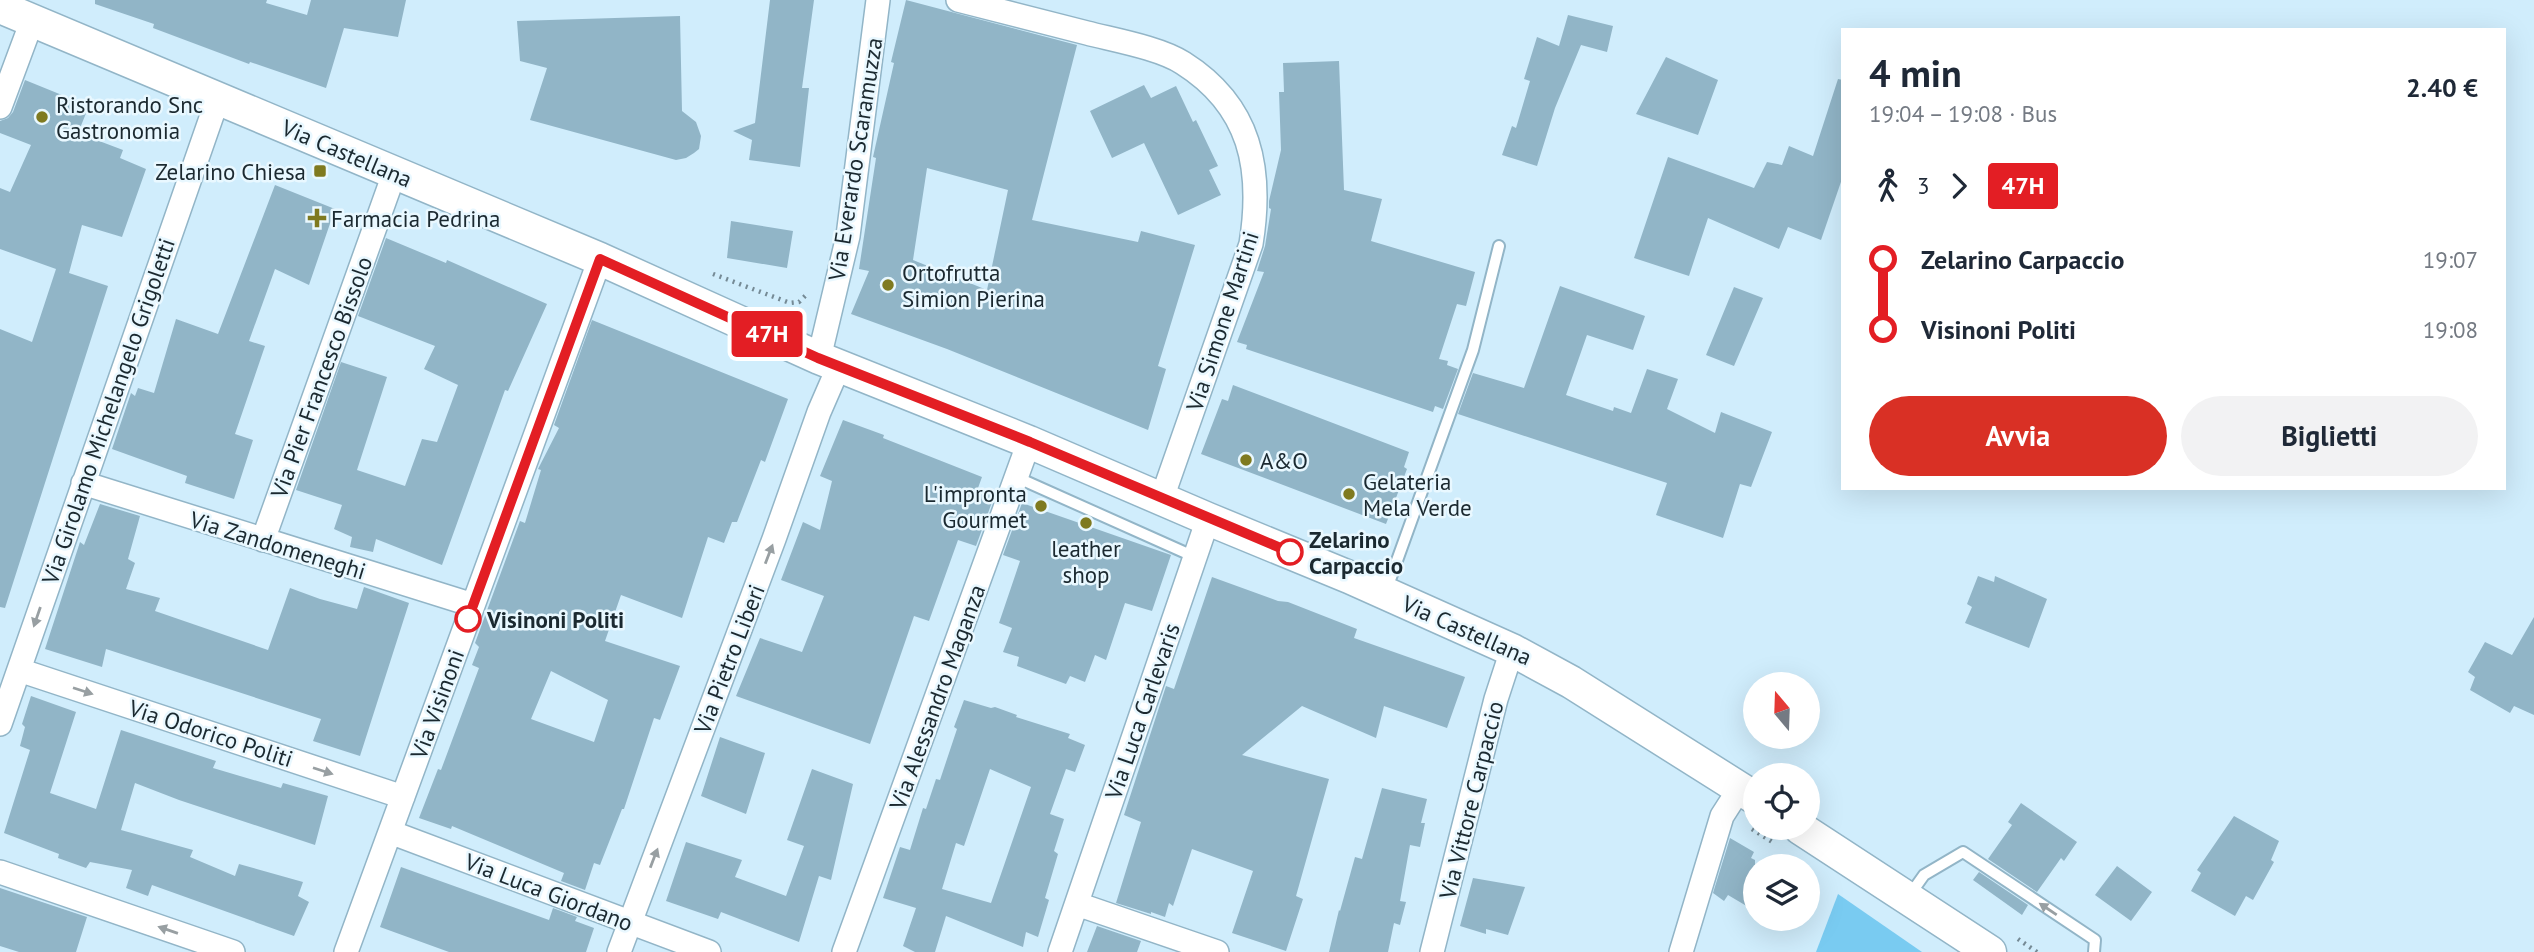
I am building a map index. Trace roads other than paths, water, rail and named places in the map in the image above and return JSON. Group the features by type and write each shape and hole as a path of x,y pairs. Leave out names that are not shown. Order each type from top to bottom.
{"street":[{"name":"Via Everardo Scaramuzza","path":"829,362 878,0"},
{"name":"Via Simone Martini","path":"958,0 1147,49 1182,62 1210,84 1232,109 1248,144 1256,174 1256,211 1251,244 1162,498"},
{"name":"Via Castellana","path":"0,7 600,259 829,362 1030,442 1512,650 1572,682 1743,790"},
{"path":"0,107 32,21"},
{"name":"Via Girolamo Michelangelo Grigoletti","path":"0,724 218,98"},
{"name":"Via Pier Francesco Bissolo","path":"262,540 394,174"},
{"name":"Via Visinoni","path":"346,952 600,259"},
{"name":"Via Pietro Liberi","path":"619,952 774,539 819,412 829,362"},
{"name":"Via Alessandro Maganza","path":"844,952 1030,442"},
{"name":"Via Zandomeneghi","path":"83,483 473,605"},
{"name":"Via Luca Carlevaris","path":"1060,952 1208,519"},
{"name":"Via Vittore Carpaccio","path":"1432,952 1496,699 1512,650"},
{"name":"Via Odorico Politi","path":"19,670 403,797"},
{"path":"1681,952 1723,816 1743,797"},
{"name":"Via Luca Giordano","path":"390,832 709,952"},
{"path":"1819,840 1990,952"},
{"path":"0,872 233,952"},
{"path":"1077,904 1217,952"}],"lane":[{"path":"1385,593 1473,350 1499,246"},
{"path":"1016,477 1195,557"},
{"path":"1908,898 1924,875 1963,852 2095,940 2094,952"}],"place":[{"name":"Ristorando Snc Gastronomia","path":"42,117"},
{"name":"Zelarino Chiesa","path":"320,171"},
{"name":"Farmacia Pedrina","path":"317,218"},
{"name":"Ortofrutta Simion Pierina","path":"888,285"},
{"name":"A&O","path":"1246,460"},
{"name":"Gelateria Mela Verde","path":"1349,494"},
{"name":"L'impronta Gourmet","path":"1041,506"},
{"name":"leather shop","path":"1086,523"},
{"name":"Zelarino Carpaccio","path":"1290,552"},
{"name":"Visinoni Politi","path":"468,619"}]}
